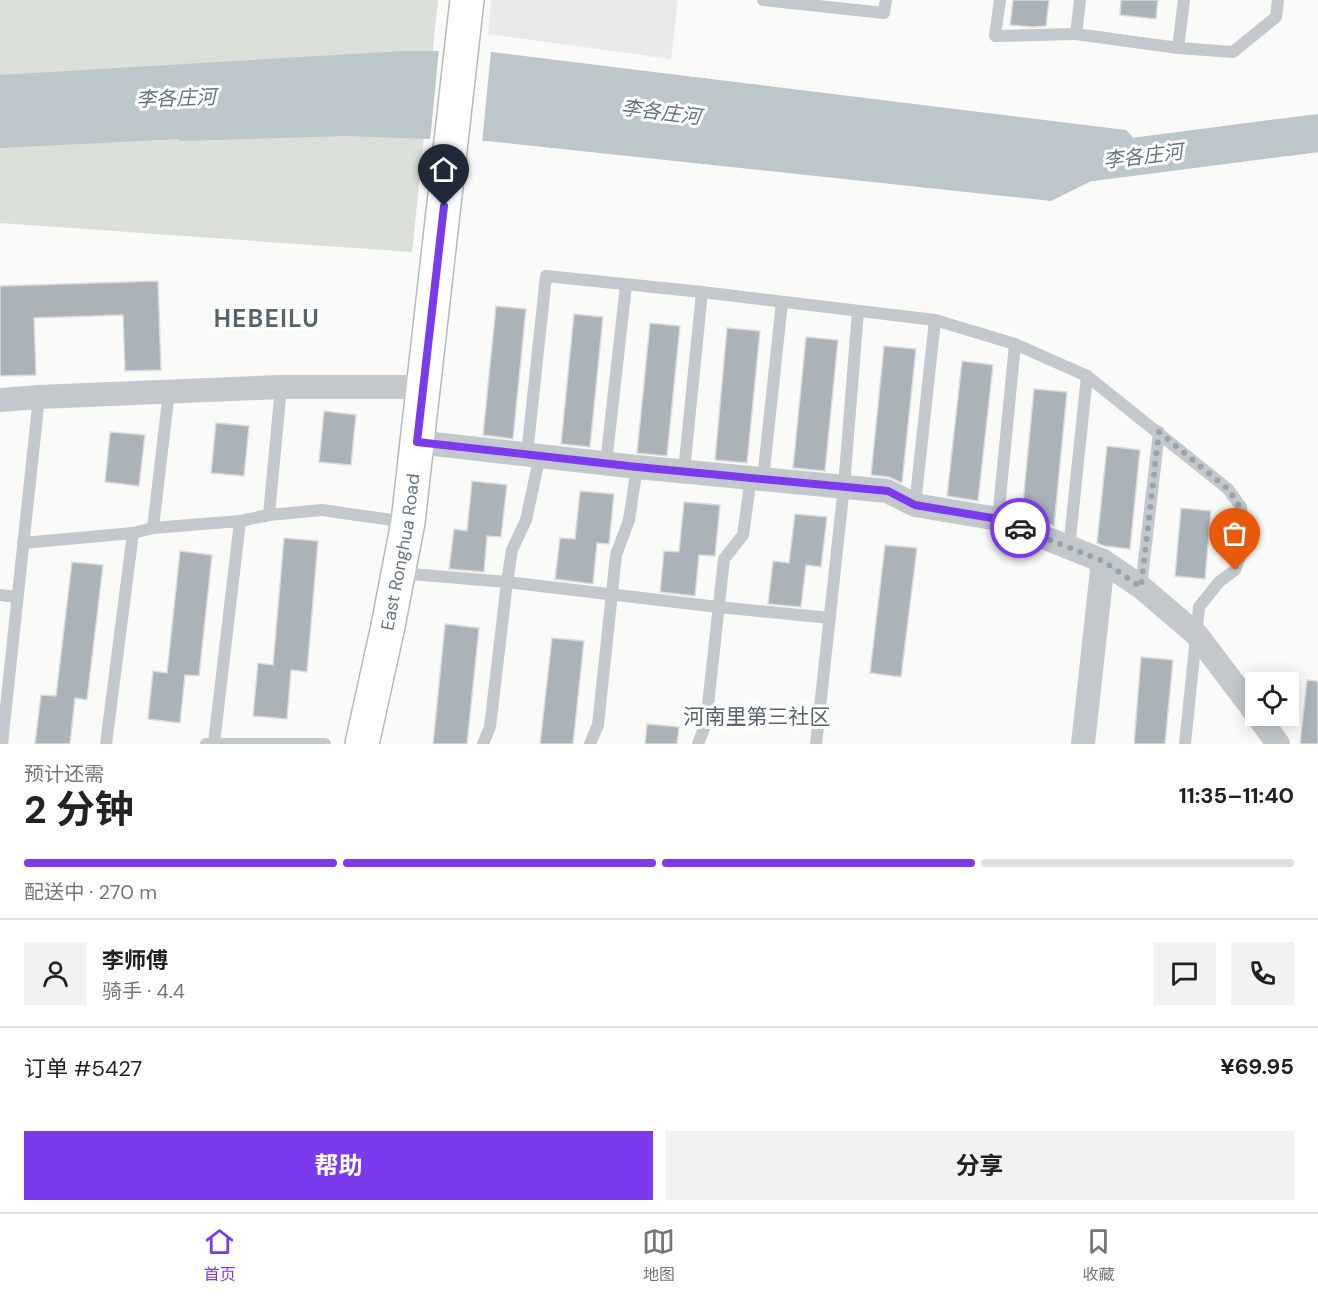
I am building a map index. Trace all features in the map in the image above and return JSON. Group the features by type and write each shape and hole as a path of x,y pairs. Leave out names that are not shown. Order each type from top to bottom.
{"street":[{"name":"East Ronghua Road","path":"362,744 408,522 467,0"},
{"path":"0,400 281,387 424,387"},
{"path":"417,442 637,467 888,491 915,505 998,519 1103,561 1141,587 1196,634 1245,698"},
{"path":"1083,744 1103,561"},
{"path":"1265,726 1278,744"}],"lane":[{"path":"763,0 884,13 886,0"},
{"path":"999,0 995,36 1076,34 1178,48 1233,52 1276,17 1278,0"},
{"path":"1076,34 1080,0"},
{"path":"1178,48 1184,0"},
{"path":"483,744 490,727 512,550 526,520 534,455 546,276 935,320 1015,344 1087,376 1228,489 1240,507 1246,540 1235,570 1219,582 1199,607 1185,744"},
{"path":"606,463 626,285"},
{"path":"684,471 702,292"},
{"path":"698,744 706,723 724,559 743,535 757,478 782,302"},
{"path":"816,744 844,486 858,311"},
{"path":"915,505 935,320"},
{"path":"998,519 1015,344"},
{"path":"1069,548 1087,376"},
{"path":"269,515 281,387"},
{"path":"153,528 169,391"},
{"path":"2,744 39,397"},
{"path":"1141,587 1159,432"},
{"path":"590,744 598,725 615,555 629,520 637,467"},
{"path":"23,543 133,533 153,528 240,521 269,515 322,510 408,522"},
{"path":"214,743 240,521"},
{"path":"106,744 133,533"},
{"path":"398,573 507,582 830,618"},
{"path":"0,596 17,597"},
{"path":"206,744 325,744"}],"shaded area":[{"path":"0,0 438,0 412,252 0,223"},
{"path":"491,0 678,0 671,59 488,34"}],"water":[{"path":"403,51 483,51 1126,130 1148,153 1051,201 487,141 346,136 178,141 180,139 0,148 0,75"}],"pier":[{"path":"439,48 491,51 482,143 430,142"}],"building":[{"path":"1013,0 1049,0 1046,26 1010,25"},
{"path":"1121,0 1158,0 1156,19 1120,15"},
{"path":"158,281 161,370 125,371 123,315 34,318 36,375 0,376 0,286"},
{"path":"496,306 526,309 513,439 483,435"},
{"path":"574,314 603,317 590,447 561,444"},
{"path":"650,323 680,326 667,456 637,453"},
{"path":"727,328 760,331 747,463 715,460"},
{"path":"806,337 838,340 825,471 793,468"},
{"path":"884,346 916,349 902,483 889,477 871,475"},
{"path":"962,361 993,365 978,501 947,496"},
{"path":"1034,389 1067,392 1054,526 1022,513"},
{"path":"324,411 356,415 351,465 319,462"},
{"path":"216,423 249,426 244,476 211,473"},
{"path":"110,432 145,435 139,486 105,482"},
{"path":"1107,446 1140,450 1130,549 1097,543"},
{"path":"472,481 507,485 501,537 487,536 484,572 449,569 454,529 467,531"},
{"path":"580,491 614,494 609,544 597,543 593,584 555,579 560,538 575,539"},
{"path":"684,502 720,505 715,556 699,555 695,596 660,592 664,551 679,552"},
{"path":"1181,508 1211,511 1205,579 1175,576"},
{"path":"795,514 827,517 821,567 806,565 801,607 768,604 773,561 789,563"},
{"path":"284,538 318,541 307,672 291,670 287,719 253,716 258,663 273,665"},
{"path":"885,545 917,548 901,677 870,673"},
{"path":"180,551 212,555 199,676 185,675 180,723 148,719 153,671 167,673"},
{"path":"72,562 103,565 87,700 75,698 70,744 35,744 41,695 56,696"},
{"path":"445,624 479,628 467,744 433,744"},
{"path":"552,638 584,641 573,744 540,744"},
{"path":"1141,657 1173,660 1165,744 1134,744"},
{"path":"1307,680 1318,681 1318,744 1300,744"},
{"path":"647,724 679,727 677,744 645,744"}],"waterway":[{"name":"李各庄河","path":"1093,162 1318,133"}],"way so far":[{"path":"1020,528 1103,561 1141,587 1159,432 1228,489 1240,507 1246,540 1235,570"}],"district":[{"name":"HEBEILU","path":"267,318"},
{"name":"河南里第三社区","path":"757,717"}],"route":[{"path":"444,206 417,442 637,467 888,491 915,505 998,519 1020,528"}]}
